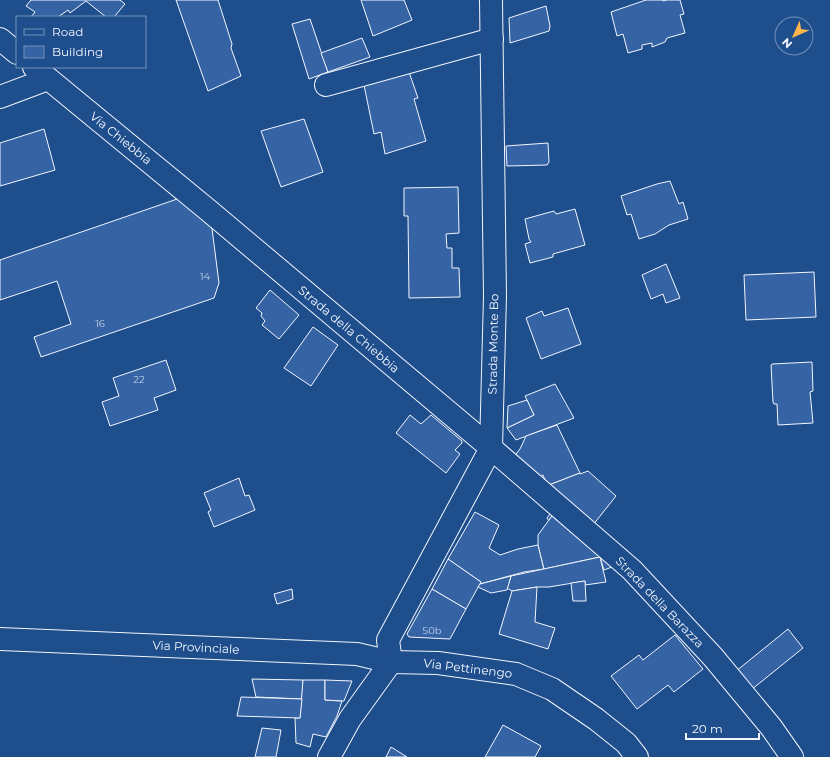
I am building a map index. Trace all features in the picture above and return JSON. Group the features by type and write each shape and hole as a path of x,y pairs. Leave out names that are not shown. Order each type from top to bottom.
{"street":[{"name":"Strada Monte Bo","path":"391,662 388,640 491,448 495,296 491,0"},
{"path":"0,39 16,52"},
{"path":"326,85 492,39"},
{"path":"0,97 41,73"},
{"name":"Via Chiebbia","path":"41,73 208,210"},
{"name":"Strada della Chiebbia","path":"208,210 491,448"},
{"name":"Strada della Barazza","path":"491,448 632,570 713,657 771,727 792,757"},
{"name":"Via Provinciale","path":"0,639 357,654 391,662"},
{"path":"329,757 350,719 391,662"},
{"name":"Via Pettinengo","path":"391,662 438,663 516,674 552,689 596,719 626,743 637,757"}],"building":[{"path":"31,0 120,0 125,4 115,16 105,16 86,1 70,13 68,10 59,16 32,16 35,12 26,6"},
{"path":"176,0 218,0 232,44 231,48 241,76 208,91"},
{"path":"361,0 404,0 412,20 373,36"},
{"path":"646,0 680,0 684,14 680,15 685,33 667,38 665,42 652,47 652,43 642,45 642,49 628,53 623,34 617,36 611,12"},
{"path":"546,6 550,26 549,31 510,43 509,18"},
{"path":"310,19 328,72 309,79 292,24"},
{"path":"362,38 370,57 328,72 321,53"},
{"path":"409,72 418,98 414,99 426,141 385,154 381,132 374,134 364,85"},
{"path":"304,119 323,172 281,187 261,131"},
{"path":"44,129 55,170 0,186 0,143"},
{"path":"548,143 549,162 547,165 507,166 506,146"},
{"path":"670,181 679,204 683,202 688,219 669,225 655,234 639,239 631,214 627,215 621,196"},
{"path":"458,187 459,233 446,234 447,248 452,248 452,268 459,268 460,297 409,298 408,216 404,216 404,188"},
{"path":"183,197 211,221 219,283 214,298 41,357 34,337 71,324 57,281 0,300 0,260"},
{"path":"575,209 585,245 553,254 553,257 530,263 525,244 531,242 525,219 554,211 556,214"},
{"path":"666,264 680,298 666,303 663,294 651,299 642,275"},
{"path":"814,272 816,317 746,320 744,275"},
{"path":"270,290 299,315 279,339 262,325 265,321 261,316 262,313 256,308"},
{"path":"568,308 581,344 541,359 526,318 542,311 544,316"},
{"path":"313,327 338,345 311,386 284,368"},
{"path":"166,360 176,390 154,398 158,410 110,426 102,402 119,396 113,378"},
{"path":"812,362 813,391 810,392 813,423 778,425 777,404 774,404 773,402 771,365"},
{"path":"555,384 574,418 516,440 507,428 534,415 525,396"},
{"path":"527,400 534,415 507,428 508,406"},
{"path":"410,415 421,424 431,415 462,441 462,443 455,450 460,454 446,473 396,433"},
{"path":"557,425 580,473 547,485 543,475 536,479 512,459 520,449 526,436"},
{"path":"588,471 616,496 593,525 549,485"},
{"path":"239,478 245,496 249,495 255,510 214,527 208,512 211,510 204,493"},
{"path":"475,512 499,525 489,548 500,555 518,549 538,545 544,569 524,572 480,584 481,582 448,559"},
{"path":"550,514 552,516 549,521 547,518"},
{"path":"552,516 600,557 544,569 538,545 538,535"},
{"path":"600,557 606,582 585,585 585,581 512,591 507,588 511,576"},
{"path":"600,557 612,567 604,570"},
{"path":"448,559 481,582 466,609 432,589"},
{"path":"511,576 507,590 491,593 478,587 480,584"},
{"path":"585,581 586,601 573,601 571,583"},
{"path":"537,587 535,622 555,628 548,649 499,634 512,591"},
{"path":"292,589 293,599 277,604 274,594"},
{"path":"432,589 466,609 450,639 409,637 407,634"},
{"path":"788,629 803,648 751,690 735,672"},
{"path":"675,635 703,669 674,692 668,685 637,709 611,676 639,655 643,660"},
{"path":"252,679 303,680 302,699 256,697"},
{"path":"303,680 325,680 325,700 342,701 337,716 326,737 313,734 310,747 296,743 295,718 300,718"},
{"path":"325,680 352,681 344,701 325,700"},
{"path":"241,697 302,699 300,718 237,716"},
{"path":"503,725 541,746 535,757 485,757"},
{"path":"262,728 281,730 276,757 255,757"},
{"path":"391,747 407,757 386,757"}]}
